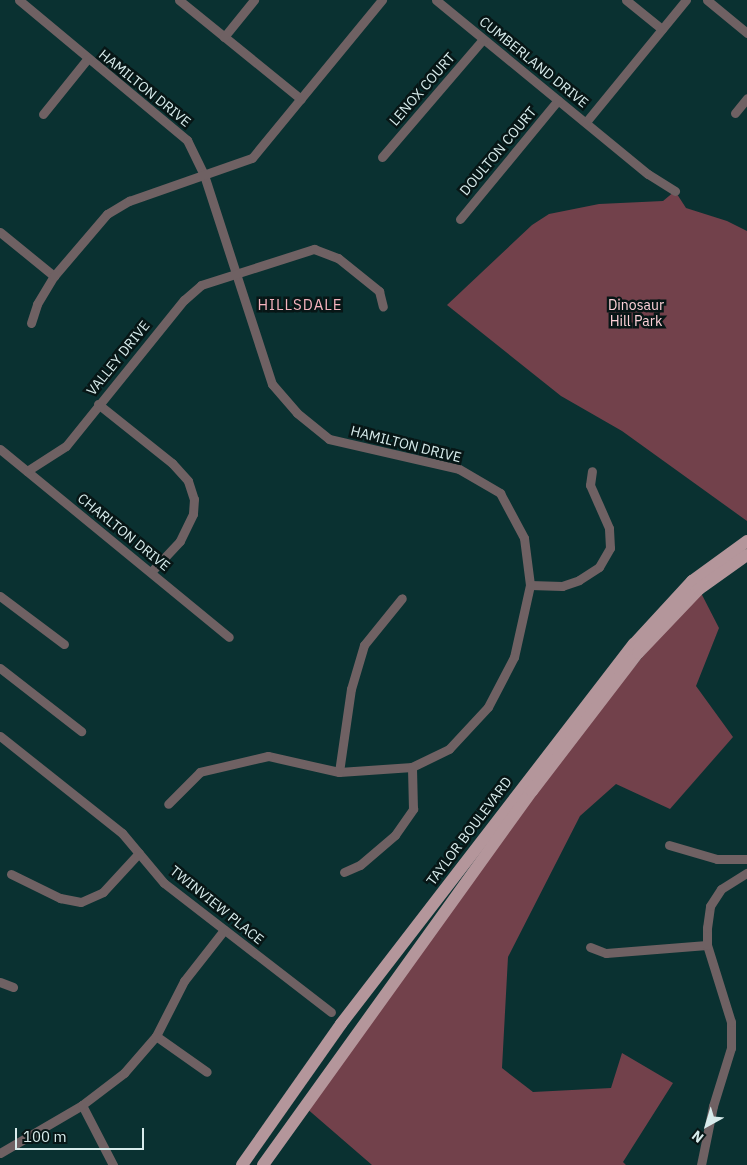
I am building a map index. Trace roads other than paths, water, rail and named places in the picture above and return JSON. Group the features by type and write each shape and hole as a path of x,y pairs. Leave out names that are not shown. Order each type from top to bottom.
{"main road":[{"name":"TAYLOR BOULEVARD","path":"242,1165 342,1024 634,644 692,581 747,541"},
{"name":"TAYLOR BOULEVARD","path":"263,1165 532,790 638,653 699,589 747,554"}],"street":[{"name":"HAMILTON DRIVE","path":"19,0 187,140 204,174 272,384 297,413 329,439 459,469 500,493 524,538 530,586 514,657 488,707 449,749 412,767 339,772 268,756 200,772 168,804"},
{"path":"179,0 301,99"},
{"path":"224,36 254,0"},
{"path":"31,323 37,304 54,276 107,214 129,201 252,158 382,0"},
{"name":"CUMBERLAND DRIVE","path":"436,0 586,122 686,0"},
{"path":"626,0 662,29"},
{"path":"706,0 747,33"},
{"name":"LENOX COURT","path":"382,157 483,39"},
{"path":"43,114 88,58"},
{"path":"735,113 747,98"},
{"name":"DOULTON COURT","path":"460,219 558,100"},
{"path":"586,122 648,174 675,191"},
{"path":"0,232 54,276"},
{"name":"VALLEY DRIVE","path":"27,471 66,446 98,404 184,300 200,284 314,249 338,258 378,291 383,307"},
{"path":"98,404 172,463 188,481 194,498 193,514 180,541 151,572"},
{"name":"CHARLTON DRIVE","path":"0,449 229,637"},
{"path":"530,586 562,586 579,580 599,567 610,548 609,528 590,485 592,471"},
{"path":"0,596 64,644"},
{"path":"339,772 351,689 364,646 402,598"},
{"path":"0,668 81,731"},
{"name":"TWINVIEW PLACE","path":"0,736 122,833 164,883 331,1012"},
{"path":"344,872 360,865 400,828 413,808 412,767"},
{"path":"669,845 712,858 747,859"},
{"path":"11,874 60,898 81,902 103,892 139,854"},
{"path":"701,1165 713,1106 732,1048 730,1014 707,945 710,906 721,889 747,873"},
{"path":"0,1153 82,1105 124,1074 156,1036 184,981 224,930"},
{"path":"590,947 606,953 707,945"},
{"path":"0,982 13,987"},
{"path":"156,1036 207,1072"},
{"path":"82,1105 113,1165"}],"district":[{"name":"HILLSDALE","path":"300,305"}],"park label":[{"name":"Dinosaur Hill Park","path":"636,314"}]}
